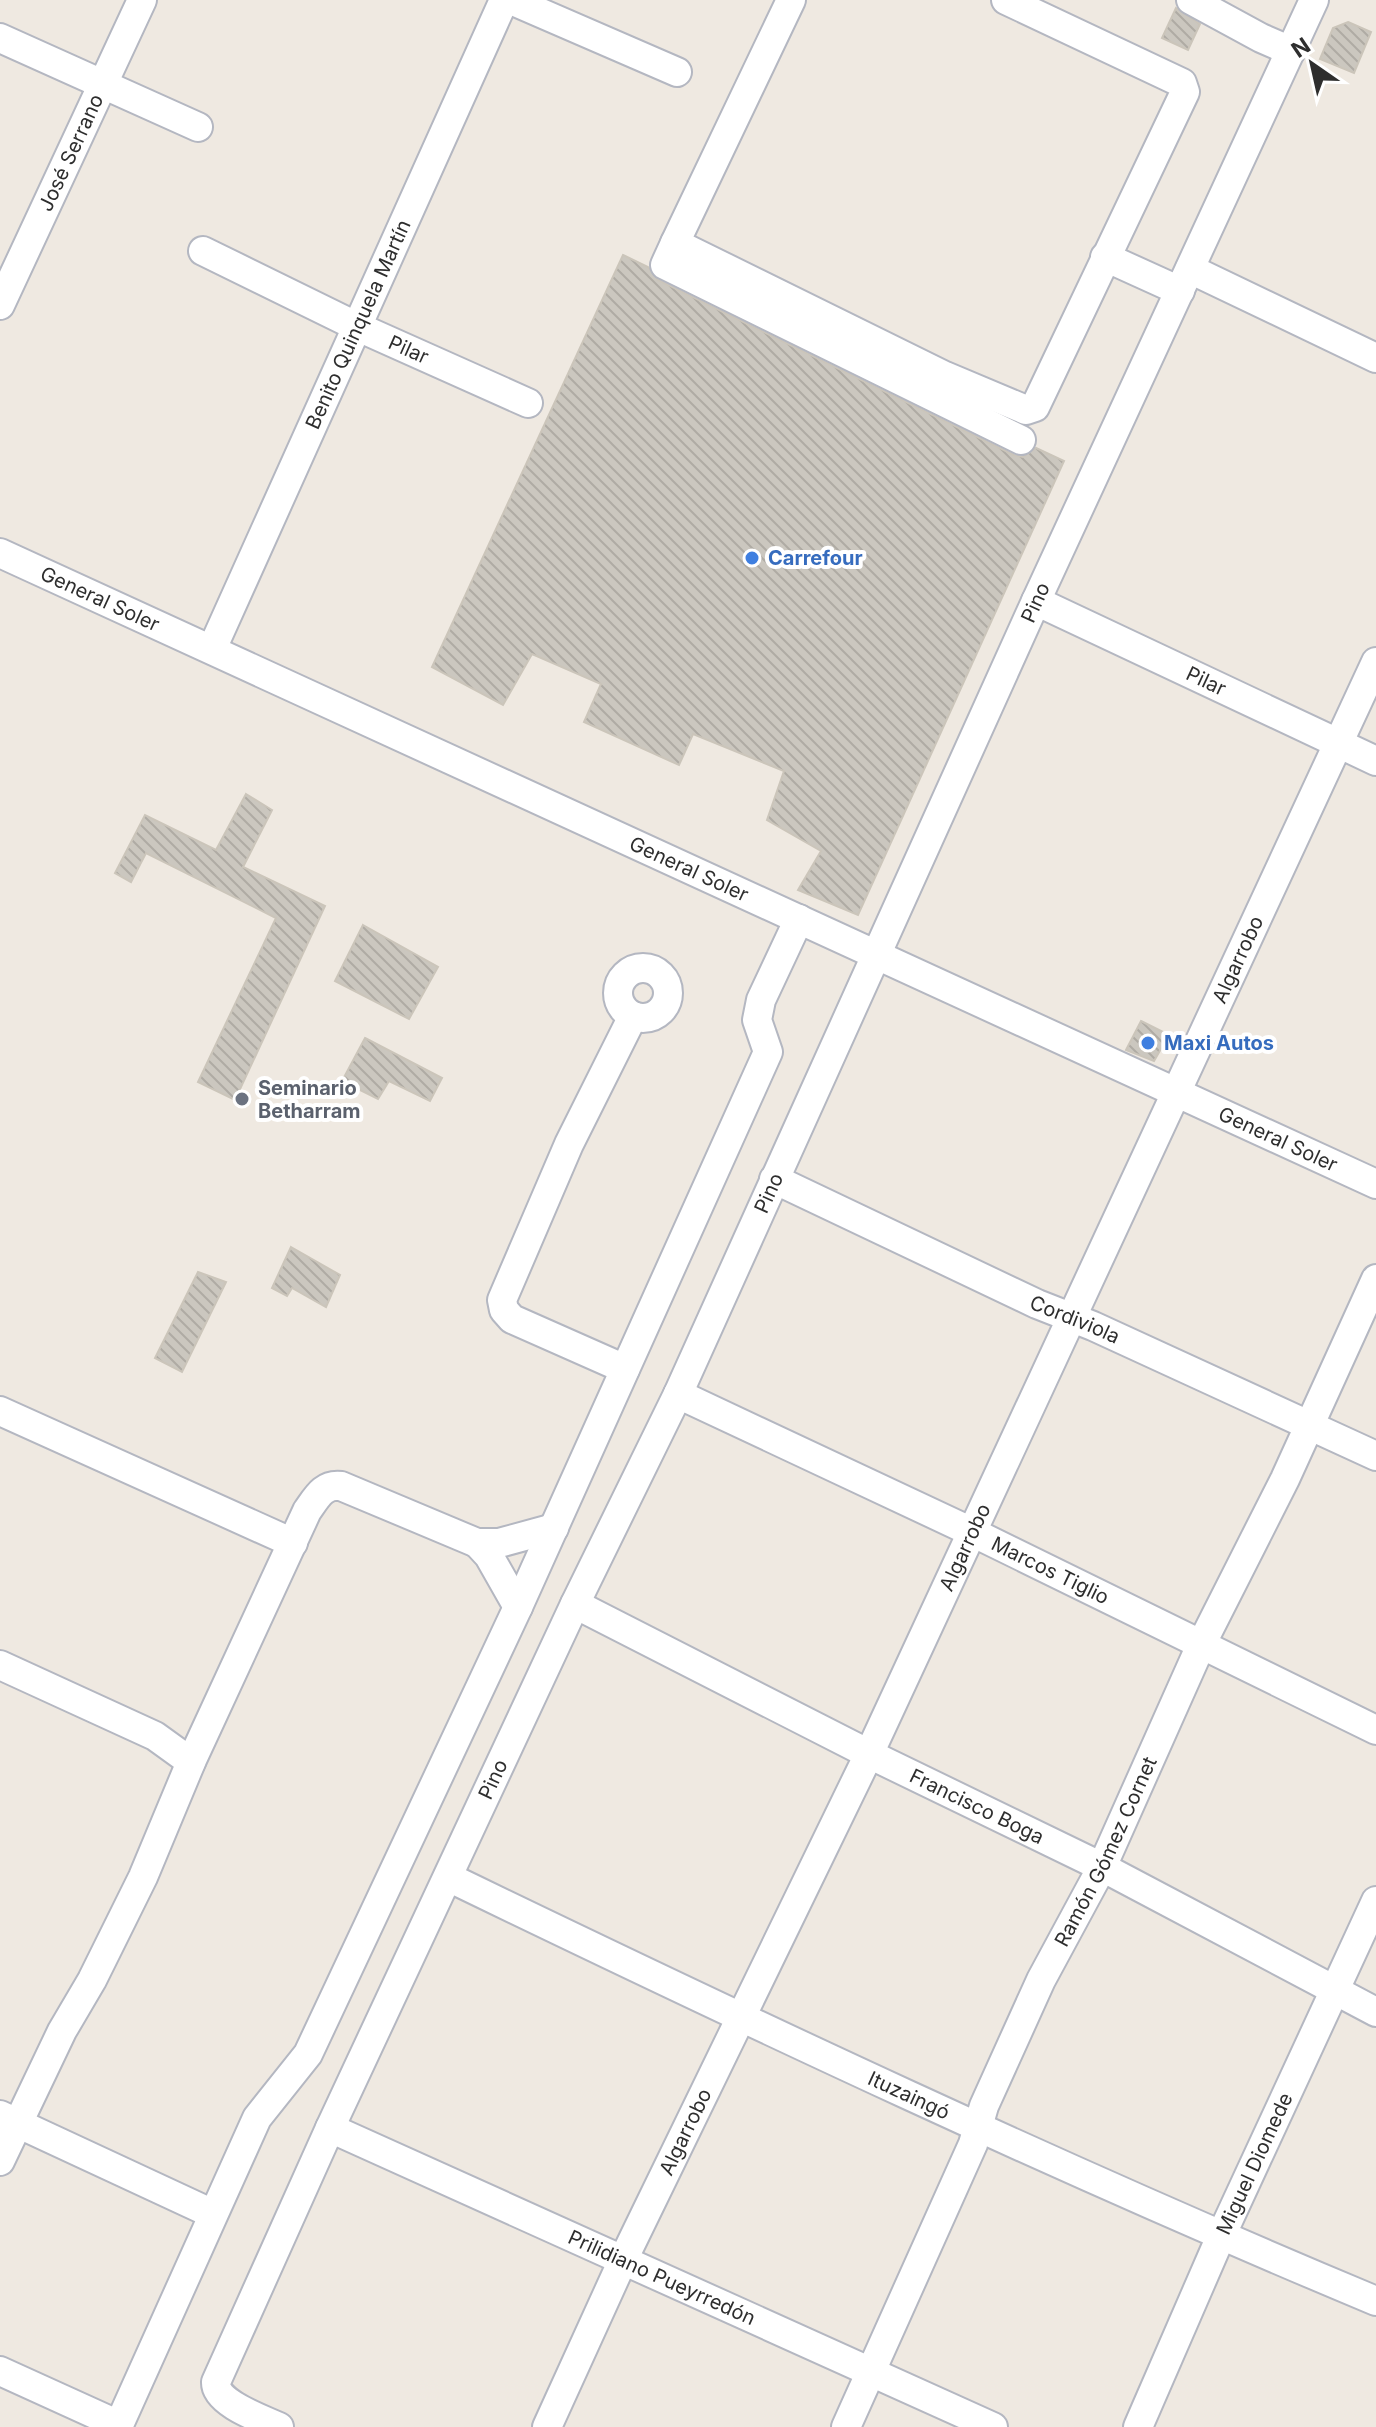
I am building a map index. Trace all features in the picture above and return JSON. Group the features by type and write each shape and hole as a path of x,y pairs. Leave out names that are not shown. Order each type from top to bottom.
{"street":[{"name":"José Serrano","path":"0,305 142,0"},
{"name":"Benito Quinquela Martín","path":"212,649 504,0"},
{"path":"511,0 677,72"},
{"path":"791,0 665,265 1021,440"},
{"path":"675,243 945,376 1026,410 1035,407 1185,92 1182,83 1006,0"},
{"path":"1191,0 1291,51"},
{"name":"Pino","path":"264,2424 222,2398 216,2389 216,2382 330,2128 575,1604 678,1394 1036,601 1314,0"},
{"path":"0,38 198,127"},
{"name":"Pilar","path":"203,251 358,327 528,403"},
{"path":"1105,257 1185,280 1376,358"},
{"name":"General Soler","path":"0,553 877,954 1176,1095 1376,1184"},
{"name":"Pilar","path":"1036,601 1376,761"},
{"name":"Algarrobo","path":"547,2427 623,2260 869,1754 1376,662"},
{"path":"0,2371 118,2426 257,2118 308,2054 554,1528 768,1052 757,1020 761,1000 799,919"},
{"path":"625,1369 512,1319 504,1310 502,1300 569,1144 633,1016"},
{"name":"Cordiviola","path":"774,1179 1070,1319 1093,1326 1376,1456"},
{"name":"Ramón Gómez Cornet","path":"846,2427 1041,1980 1102,1867 1201,1645 1285,1479 1376,1279"},
{"name":"Marcos Tiglio","path":"678,1394 972,1532 1376,1730"},
{"path":"0,1411 293,1543"},
{"path":"0,2161 8,2119 92,1980 143,1877 191,1762 307,1511 321,1490 334,1485 477,1543 489,1556 518,1607"},
{"path":"477,1543 514,1540 554,1528"},
{"name":"Francisco Boga","path":"575,1604 869,1754 1102,1867 1376,2012"},
{"path":"0,1665 155,1736 191,1762"},
{"name":"Ituzaingó","path":"448,1877 741,2019 1221,2236 1376,2301"},
{"name":"Miguel Diomede","path":"1138,2427 1221,2236 1376,1901"},
{"path":"8,2119 213,2214"},
{"name":"Prilidiano Pueyrredón","path":"330,2128 993,2427"}],"building":[{"path":"1176,8 1200,24 1188,50 1162,38"},
{"path":"1348,22 1371,32 1354,73 1320,59 1333,28"},
{"name":"Carrefour","path":"623,255 648,267 658,280 1014,455 1023,457 1036,448 1064,461 858,915 798,890 821,851 767,820 784,771 693,734 679,765 584,722 601,684 532,654 503,705 432,667"},
{"path":"246,794 272,810 243,867 325,906 235,1100 198,1082 276,918 146,853 131,882 115,873 145,815 216,850"},
{"path":"363,925 438,967 409,1019 335,981"},
{"name":"Maxi Autos","path":"1141,1021 1169,1035 1154,1061 1126,1050"},
{"path":"365,1038 442,1078 430,1101 389,1081 378,1099 342,1081"},
{"path":"291,1247 340,1275 326,1307 292,1288 287,1296 272,1288"},
{"path":"198,1272 226,1282 182,1372 155,1358"}],"place":[{"name":"Carrefour","path":"752,558"},
{"name":"Maxi Autos","path":"1148,1043"},
{"name":"Seminario Betharram","path":"242,1099"}]}
